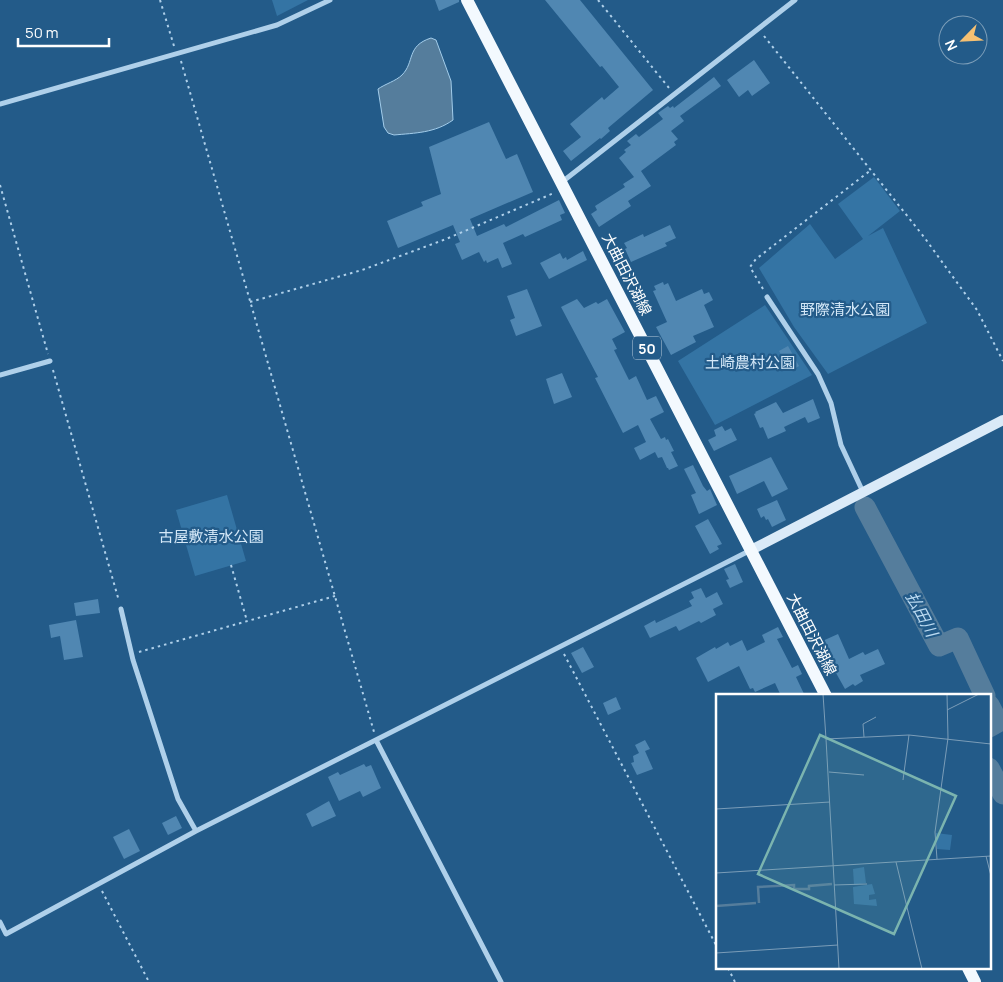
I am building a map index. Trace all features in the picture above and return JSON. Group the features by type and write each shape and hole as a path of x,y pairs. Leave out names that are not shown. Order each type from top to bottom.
{"main road":[{"name":"大曲田沢湖線","path":"467,0 825,694"},
{"path":"969,970 975,982"}],"street":[{"path":"0,104 277,25 330,0"},
{"path":"563,185 674,94 795,0"},
{"path":"767,298 818,374 831,403 842,445 864,492"},
{"path":"0,375 50,361"},
{"path":"0,938 196,831 561,648 1003,420"},
{"path":"121,608 132,654 178,799 196,831"},
{"path":"376,740 501,982"},
{"path":"0,922 6,934"}],"path":[{"path":"160,0 171,40 183,66 376,740"},
{"path":"598,0 674,94"},
{"path":"758,29 924,237 977,310 1003,362"},
{"path":"767,298 750,267 756,259 871,170"},
{"path":"0,185 121,608"},
{"path":"250,302 362,270 446,239 563,185"},
{"path":"231,565 247,621"},
{"path":"132,654 335,596"},
{"path":"561,648 716,945"},
{"path":"98,884 149,982"},
{"path":"729,970 735,982"}],"green space":[{"path":"272,0 308,0 277,16"},
{"name":"野際清水公園","path":"874,177 900,211 868,236 883,228 927,323 828,374 794,327 759,268 810,224 835,259 863,239 838,204"},
{"name":"土崎農村公園","path":"765,305 812,375 715,425 678,361"},
{"name":"古屋敷清水公園","path":"227,495 246,561 195,576 176,510"}],"shaded area":[{"path":"431,38 436,40 451,81 453,120 439,128 425,132 394,135 388,133 384,127 378,89 402,75 414,50 423,41"}],"building":[{"path":"435,0 459,0 459,2 439,11"},
{"path":"545,0 580,0 653,90 608,128 610,131 601,139 571,161 563,151 581,137 570,124 602,97 604,100 619,87 602,66 600,67"},
{"path":"754,60 770,83 752,96 748,90 739,97 727,80"},
{"path":"714,77 721,86 680,116 684,121 671,131 678,139 674,142 676,145 641,171 651,186 628,201 631,206 599,227 591,214 597,210 595,206 625,187 623,184 634,177 619,158 626,152 624,150 631,145 627,141 636,134 639,137 663,119 658,113 668,106 670,108 673,106 674,108"},
{"path":"489,122 506,159 517,154 533,192 470,219 477,236 504,224 506,227 559,200 565,213 560,215 562,220 525,237 523,234 503,243 512,264 502,268 498,258 487,263 486,260 484,262 479,252 462,260 455,244 460,242 453,225 398,248 387,221 423,206 421,202 441,194 429,147"},
{"path":"670,225 676,238 665,243 667,246 631,262 624,243 643,234 644,237"},
{"path":"583,251 587,260 549,279 540,263 560,253 563,259 566,257 567,260"},
{"path":"663,282 664,285 668,283 676,301 702,289 704,294 709,292 713,300 704,305 714,327 693,336 696,342 671,355 656,327 667,322 653,291 656,290 654,286"},
{"path":"527,289 542,326 516,336 510,320 515,318 507,296"},
{"path":"577,299 584,308 607,299 625,332 612,339 617,349 614,350 629,380 636,376 647,400 656,396 664,412 650,419 661,439 665,437 666,440 668,439 674,451 671,452 678,466 669,470 662,457 658,458 655,452 640,460 634,448 646,442 638,425 623,433 595,378 598,377 561,307"},
{"path":"788,346 799,366 791,371 779,351"},
{"path":"562,373 572,397 554,404 546,379"},
{"path":"813,399 820,418 808,423 805,417 784,427 786,431 768,439 763,427 760,428 754,414 776,402 783,413"},
{"path":"722,426 725,431 731,428 737,440 714,451 708,440 716,436 714,430"},
{"path":"771,457 788,489 772,497 764,481 737,494 729,476"},
{"path":"693,465 703,486 707,491 710,489 717,505 699,514 691,495 696,493 684,469"},
{"path":"777,500 786,520 772,527 768,519 766,520 764,516 761,518 757,509"},
{"path":"708,519 722,544 717,546 719,549 710,554 695,526"},
{"path":"735,564 743,582 730,588 726,580 729,579 724,569"},
{"path":"701,588 706,598 717,592 723,604 713,609 716,615 679,631 676,626 650,638 644,626 655,620 656,623 692,606 689,601 694,598 691,592"},
{"path":"98,599 100,613 76,616 74,603"},
{"path":"76,620 83,657 64,660 60,636 51,638 49,625"},
{"path":"778,627 783,637 777,639 792,668 798,665 802,674 796,677 804,694 780,694 775,683 755,692 753,688 750,689 739,666 708,682 696,658 715,647 716,649 728,642 730,646 742,640 747,651 765,642 762,635"},
{"path":"838,634 849,659 863,652 865,655 878,649 885,664 860,675 863,681 845,689 836,673 833,675 818,643"},
{"path":"583,647 594,667 582,673 571,653"},
{"path":"616,697 621,709 608,715 603,703"},
{"path":"645,740 650,749 645,751 653,769 637,775 631,763 634,762 633,756 639,753 635,745"},
{"path":"364,764 366,767 371,765 381,788 363,797 360,791 339,801 328,777 338,772 340,775"},
{"path":"329,801 336,816 312,827 306,814"},
{"path":"176,816 182,828 168,835 162,823"},
{"path":"129,829 140,851 124,859 113,837"}],"waterway":[{"name":"払田川","path":"865,507 939,646 958,638 984,694"},
{"name":"払田川","path":"990,707 998,722 990,726"},
{"name":"払田川","path":"990,770 1003,794"}]}
